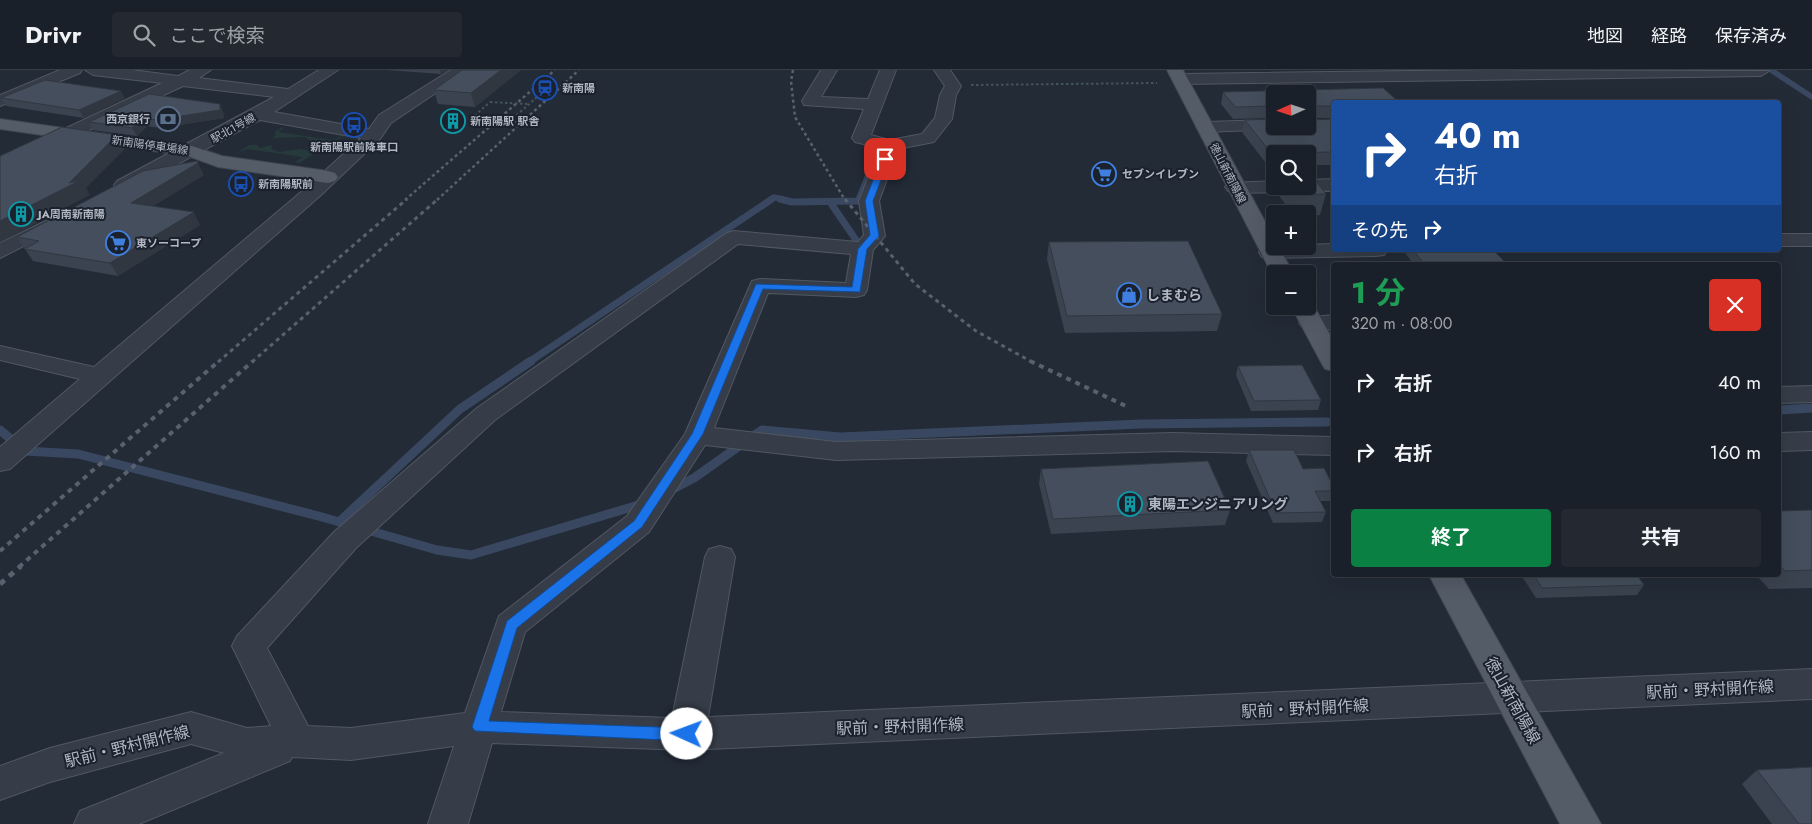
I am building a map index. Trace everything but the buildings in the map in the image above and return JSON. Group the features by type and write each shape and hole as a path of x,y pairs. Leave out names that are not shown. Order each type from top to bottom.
{"main road":[{"name":"徳山新南陽線","path":"1180,77 1235,188 1266,245"},
{"name":"新南陽停車場線","path":"0,124 192,151 218,161 328,177"},
{"path":"1316,317 1331,356"},
{"name":"徳山新南陽線","path":"1446,577 1581,824"}],"street":[{"path":"0,101 74,70"},
{"path":"93,70 289,94"},
{"path":"0,166 203,70"},
{"name":"駅北1号線","path":"109,194 258,114 330,70"},
{"path":"0,462 328,177 374,135 386,120 462,70"},
{"path":"829,70 810,101 873,104"},
{"path":"888,70 861,138 890,145 928,138 943,119 948,95 953,86 942,70"},
{"path":"1180,77 1761,71"},
{"path":"258,114 374,135"},
{"path":"1205,127 1266,125"},
{"path":"448,824 511,625 638,524 698,434 760,286 856,290 862,249 875,236 869,201 890,145"},
{"path":"1316,186 1331,185"},
{"path":"1235,188 1266,187"},
{"path":"0,252 67,216"},
{"path":"94,824 297,741 249,646 345,540 486,414 734,237 862,249"},
{"path":"1781,240 1812,240"},
{"path":"1316,251 1331,251"},
{"path":"0,353 100,376"},
{"path":"1781,395 1812,394"},
{"path":"698,434 836,451 1174,442 1331,446"},
{"path":"1781,442 1812,441"},
{"path":"687,734 720,558"},
{"name":"駅前・野村開作線","path":"0,783 50,765 190,728 247,744 297,741 351,744 480,727 687,734 1812,684"}],"path":[{"path":"953,86 1180,77"},
{"path":"538,88 553,89"},
{"path":"509,122 546,89"},
{"path":"471,119 490,102 529,104"},
{"path":"500,121 517,122"}],"shaded area":[{"path":"282,127 284,128 278,132 332,140 346,135 327,145 312,142 305,137 273,138 276,134 274,133"},
{"path":"249,145 258,145 259,148 272,145 271,149 279,152 300,149 317,152 299,163 295,162 303,157 247,149 236,154"}],"waterway":[{"path":"1771,70 1812,97"},
{"path":"858,200 879,148 868,144"},
{"path":"770,200 774,197 784,200"},
{"path":"529,362 772,199"},
{"path":"780,199 784,200"},
{"path":"784,200 792,202 858,201 859,199"},
{"path":"830,202 856,240"},
{"path":"339,522 460,409 531,361"},
{"path":"1781,410 1812,408"},
{"path":"669,491 694,478 762,430 840,437 1141,424 1327,422"},
{"path":"0,430 25,451 78,454 339,522"},
{"path":"339,522 437,550 471,555 642,504"}],"railway":[{"path":"405,200 555,70"},
{"path":"437,200 579,70"},
{"path":"793,70 791,81 795,117 845,200"},
{"path":"218,362 407,199"},
{"path":"252,362 438,199"},
{"path":"845,199 915,284 976,331 1031,362"},
{"path":"0,551 219,361"},
{"path":"19,567 253,361"},
{"path":"1031,362 1128,407"},
{"path":"0,584 21,566"}],"place":[{"name":"新南陽","path":"545,88"},
{"name":"西京銀行","path":"168,119"},
{"name":"新南陽駅 駅舎","path":"453,121"},
{"name":"新南陽駅前降車口","path":"354,125"},
{"name":"セブンイレブン","path":"1104,174"},
{"name":"新南陽駅前","path":"241,184"},
{"name":"JA周南新南陽","path":"21,214"},
{"name":"東ソーコープ","path":"118,243"},
{"name":"しまむら","path":"1129,295"},
{"name":"東陽エンジニアリング","path":"1130,504"}],"route":[{"path":"687,734 480,727 511,625 638,524 698,434 760,286 856,290 862,249 875,236 869,201 885,159"}]}
